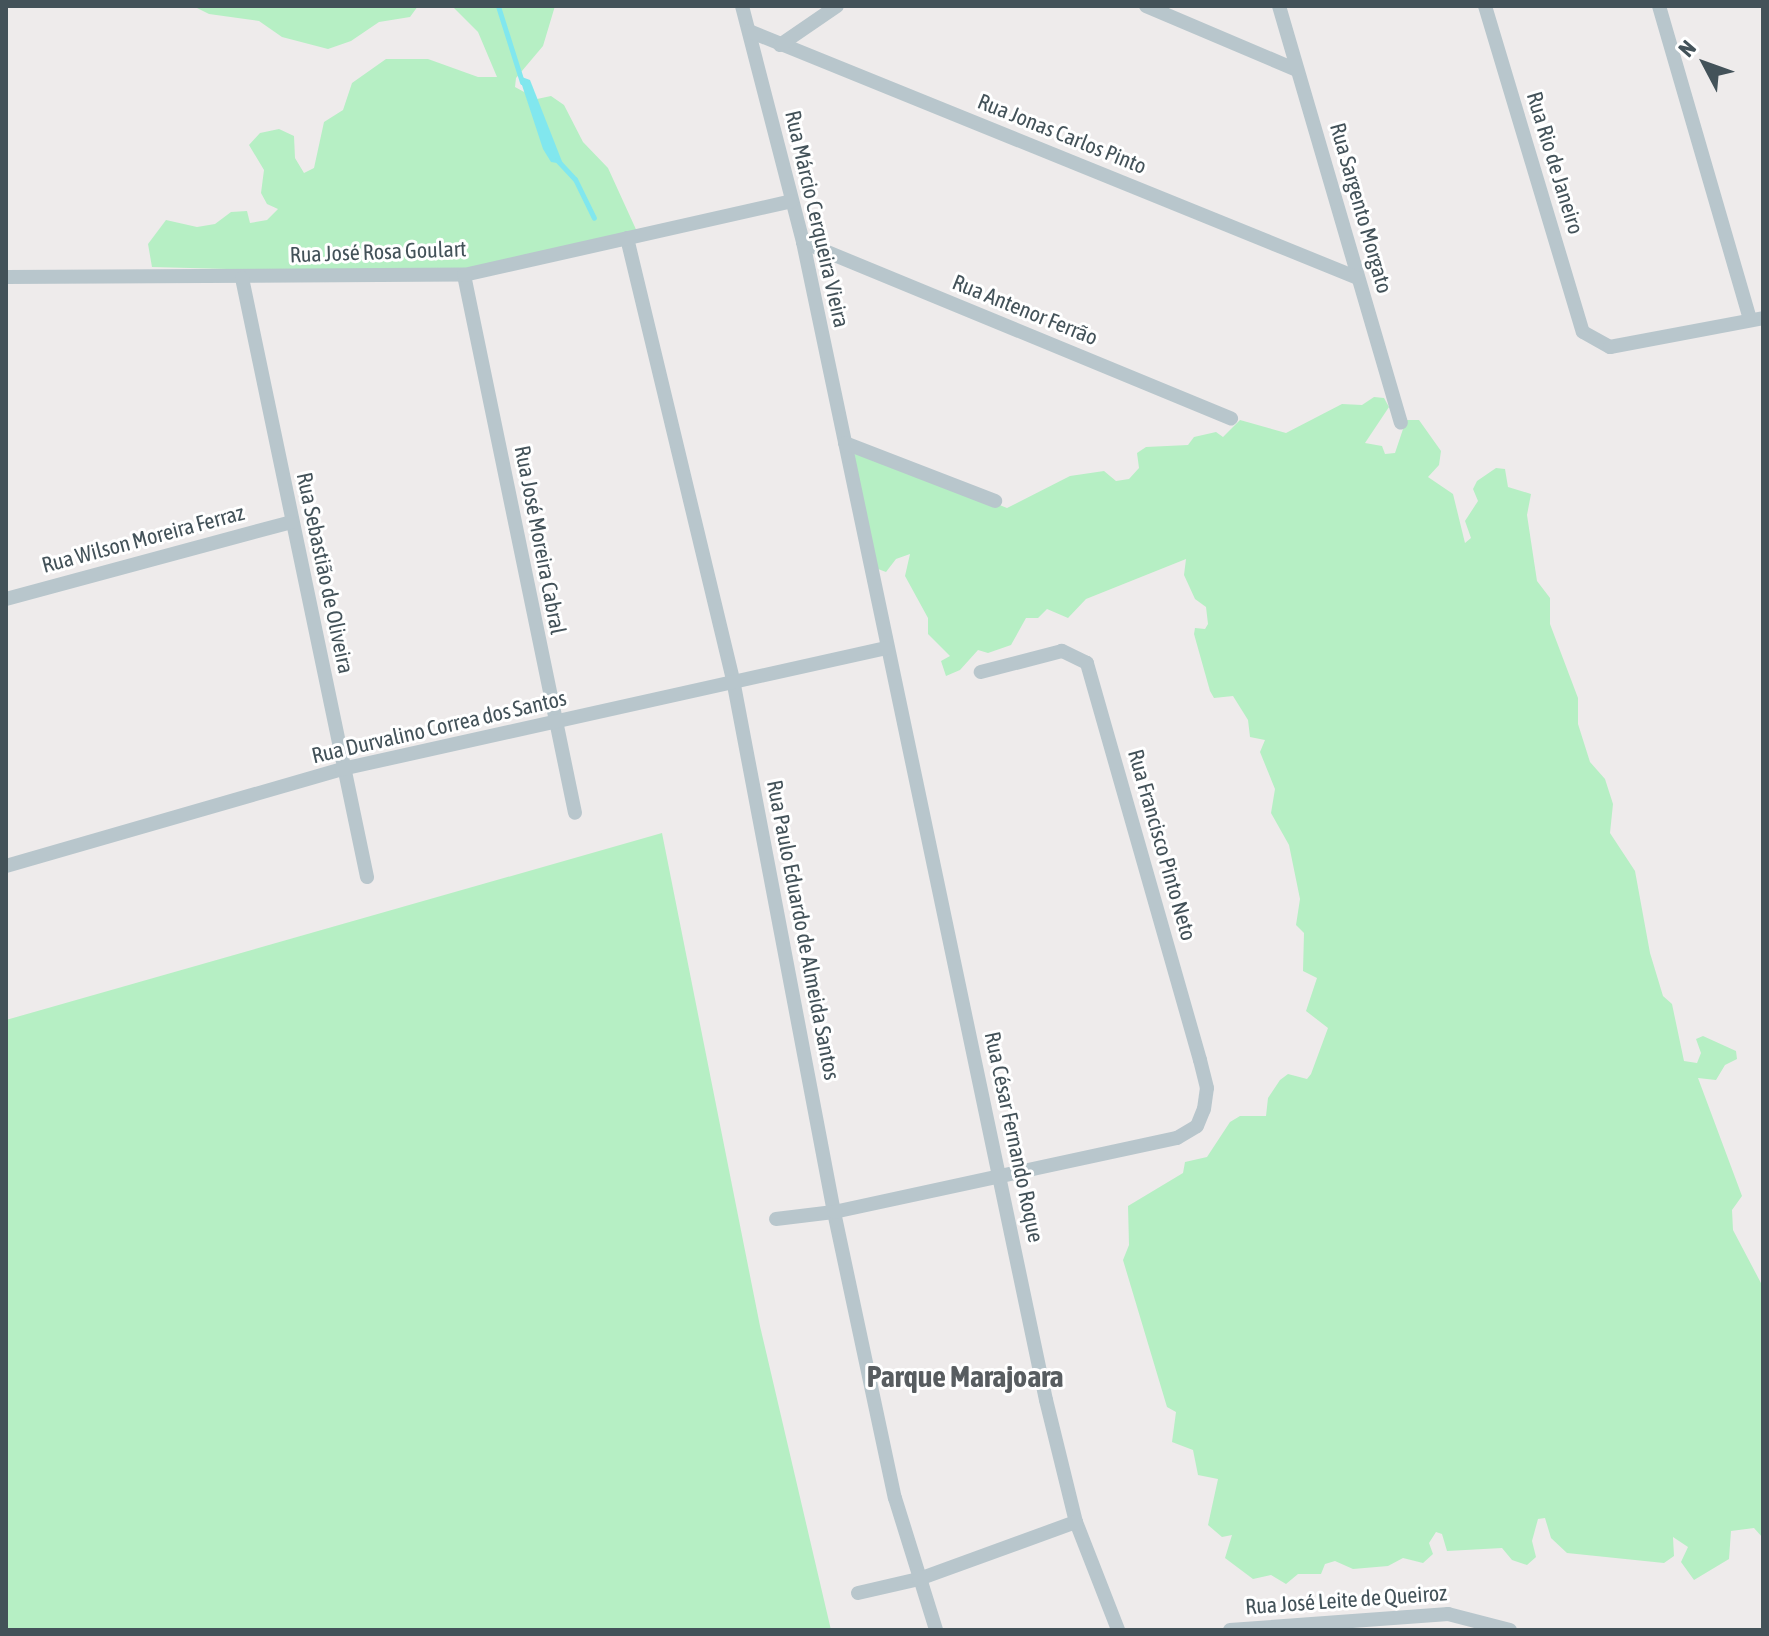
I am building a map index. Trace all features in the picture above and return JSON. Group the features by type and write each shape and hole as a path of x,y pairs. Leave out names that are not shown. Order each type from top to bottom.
{"street":[{"name":"Rua Márcio Cerqueira Vieira","path":"742,6 803,242 886,648"},
{"path":"780,45 837,6"},
{"path":"1146,6 1297,70"},
{"name":"Rua Sargento Morgato","path":"1279,6 1401,422"},
{"name":"Rua Rio de Janeiro","path":"1485,6 1583,332 1610,347 1756,319"},
{"path":"1659,6 1756,319"},
{"name":"Rua Jonas Carlos Pinto","path":"749,31 1358,278"},
{"name":"Rua José Rosa Goulart","path":"6,277 464,275 792,201"},
{"name":"Rua Paulo Eduardo de Almeida Santos","path":"627,238 734,685 834,1212 895,1498 936,1630"},
{"name":"Rua Antenor Ferrão","path":"803,242 1231,418"},
{"name":"Rua José Moreira Cabral","path":"464,275 554,724 575,813"},
{"name":"Rua Sebastião de Oliveira","path":"242,278 342,769 367,877"},
{"path":"845,443 995,501"},
{"name":"Rua Wilson Moreira Ferraz","path":"6,599 291,522"},
{"name":"Rua Durvalino Correa dos Santos","path":"6,866 342,769 734,685 886,648"},
{"name":"Rua César Fernando Roque","path":"886,648 1076,1522 1118,1630"},
{"name":"Rua Francisco Pinto Neto","path":"981,672 1062,651 1082,657 1090,670 1207,1088 1197,1126 1177,1138 999,1175"},
{"path":"776,1219 834,1212 999,1175"},
{"path":"858,1593 919,1579 1076,1522"},
{"name":"Rua José Leite de Queiroz","path":"1230,1630 1423,1614 1510,1630"}],"green space":[{"path":"193,6 418,6 410,17 379,22 351,41 328,49 282,37 259,21 209,14"},
{"path":"452,6 555,6 543,46 516,78 515,87 537,99 551,96 564,105 583,142 608,168 639,236 464,275 152,267 148,244 166,220 197,227 215,224 231,212 247,211 250,223 267,220 278,209 267,204 261,193 264,170 249,145 260,133 279,129 294,136 295,158 304,173 314,168 324,122 343,110 352,83 386,59 428,59 478,77 497,77 478,32"},
{"path":"1374,397 1384,398 1389,407 1365,443 1382,446 1385,454 1395,453 1406,420 1419,420 1441,451 1439,465 1428,477 1453,494 1465,543 1471,538 1465,521 1478,501 1473,489 1477,481 1496,468 1505,469 1508,487 1531,494 1527,515 1537,581 1550,598 1550,624 1578,698 1578,724 1590,762 1605,779 1613,804 1610,833 1635,871 1650,953 1663,996 1672,1004 1684,1061 1697,1063 1701,1053 1696,1039 1703,1036 1736,1051 1737,1059 1725,1065 1716,1080 1698,1078 1742,1196 1732,1210 1733,1230 1762,1285 1763,1538 1754,1528 1731,1531 1729,1559 1694,1580 1681,1562 1688,1547 1673,1537 1674,1556 1664,1563 1567,1553 1551,1538 1545,1518 1538,1519 1532,1541 1536,1557 1527,1565 1512,1560 1502,1548 1447,1551 1442,1534 1436,1532 1429,1543 1433,1554 1423,1563 1403,1558 1388,1566 1353,1569 1335,1561 1325,1564 1321,1574 1298,1574 1286,1584 1271,1575 1253,1579 1225,1558 1232,1535 1222,1537 1208,1525 1218,1479 1198,1475 1193,1450 1172,1442 1176,1412 1167,1407 1123,1260 1129,1245 1128,1206 1183,1173 1185,1162 1207,1157 1230,1122 1240,1116 1266,1116 1268,1098 1280,1080 1288,1074 1307,1079 1311,1074 1328,1028 1306,1011 1317,978 1303,971 1304,933 1296,925 1300,899 1289,845 1271,813 1275,789 1260,752 1265,740 1250,737 1248,720 1233,696 1214,698 1210,691 1194,634 1195,628 1205,629 1208,624 1206,607 1195,599 1184,575 1186,559 1086,599 1068,618 1047,609 1038,618 1026,618 1011,645 988,653 978,650 960,670 946,676 941,661 950,656 928,634 928,618 905,576 910,554 896,559 886,572 870,566 845,443 1007,508 1070,476 1104,471 1116,481 1129,479 1139,468 1137,453 1146,447 1188,445 1194,437 1216,432 1223,437 1240,420 1286,433 1342,404 1362,405"},
{"path":"662,833 760,1326 831,1630 6,1630 6,1020"}],"water":[{"path":"519,76 530,80 563,164 551,162 543,149"}],"waterway":[{"path":"498,6 522,82"},
{"path":"557,160 575,179 594,218"}],"district":[{"name":"Parque Marajoara","path":"965,1376"}]}
